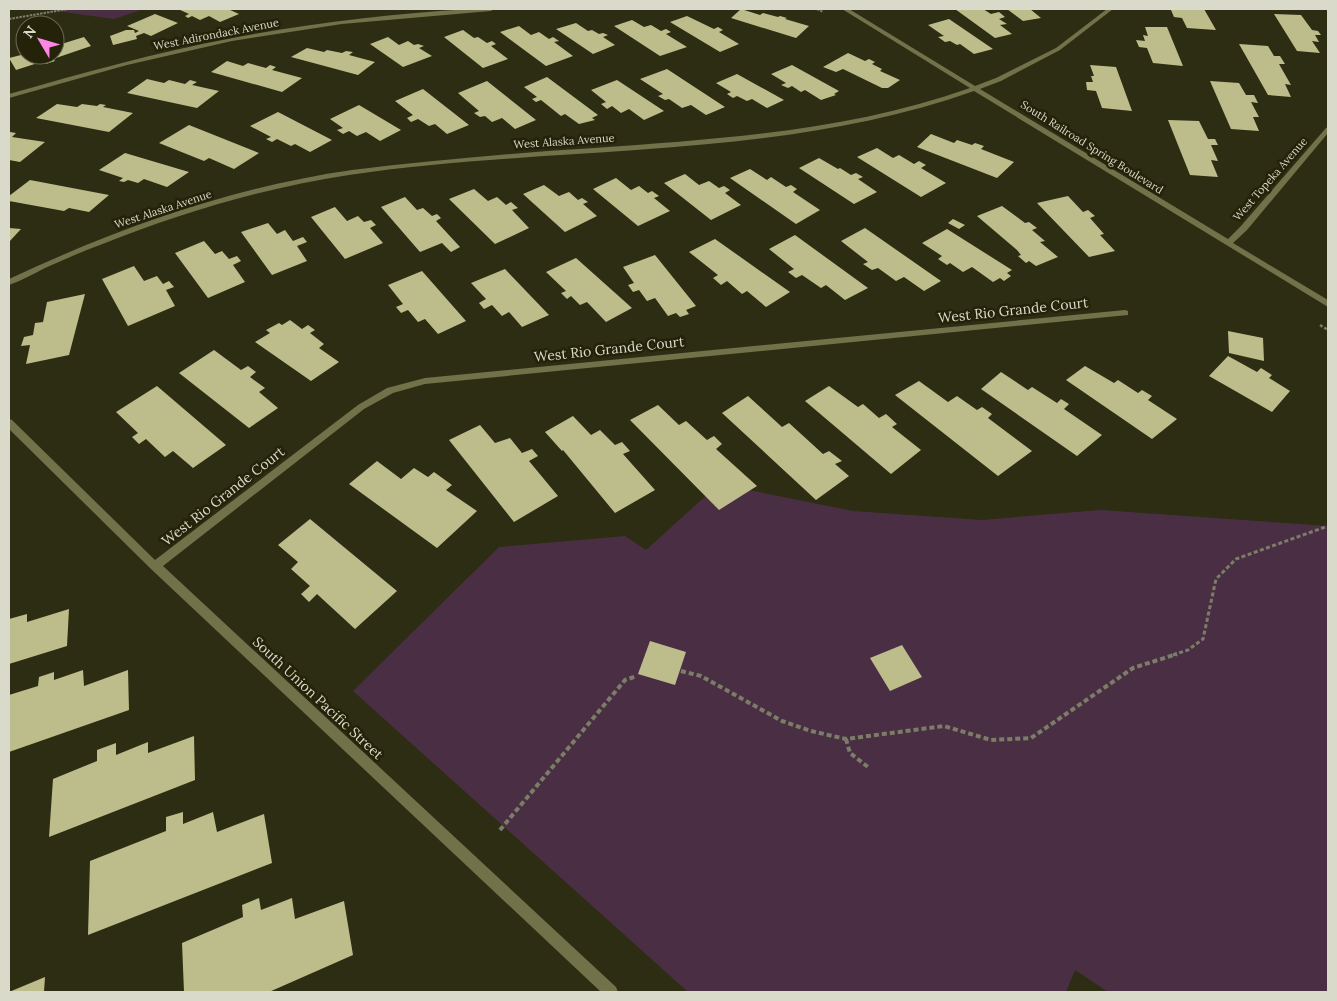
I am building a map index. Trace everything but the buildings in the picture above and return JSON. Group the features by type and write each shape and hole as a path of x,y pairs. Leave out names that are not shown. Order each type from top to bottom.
{"street":[{"name":"West Adirondack Avenue","path":"9,96 86,73 242,38 390,16 491,9"},
{"name":"South Railroad Spring Boulevard","path":"845,9 1328,304"},
{"name":"West Alaska Avenue","path":"9,282 69,255 173,216 225,200 344,174 460,161 711,142 818,129 908,110 1005,76 1057,50 1092,26 1110,9"},
{"name":"West Topeka Avenue","path":"1228,243 1244,228 1328,129"},
{"name":"West Rio Grande Court","path":"155,566 361,407 390,390 425,381 1125,313"},
{"name":"South Union Pacific Street","path":"9,423 155,566 610,992"}],"path":[{"path":"9,19 68,9"},
{"path":"681,671 701,676 782,721 810,731 846,739 944,726 991,740 1031,738 1133,668 1188,650 1203,638 1216,579 1236,560 1328,526"},
{"path":"500,830 625,680 636,676"},
{"path":"846,739 850,753 868,767"}],"shaded area":[{"path":"42,9 144,9 114,19"},
{"path":"719,484 853,511 982,520 1100,510 1328,526 1328,992 1108,992 1075,970 1066,992 688,992 353,691 499,547 625,536 646,550"}]}
